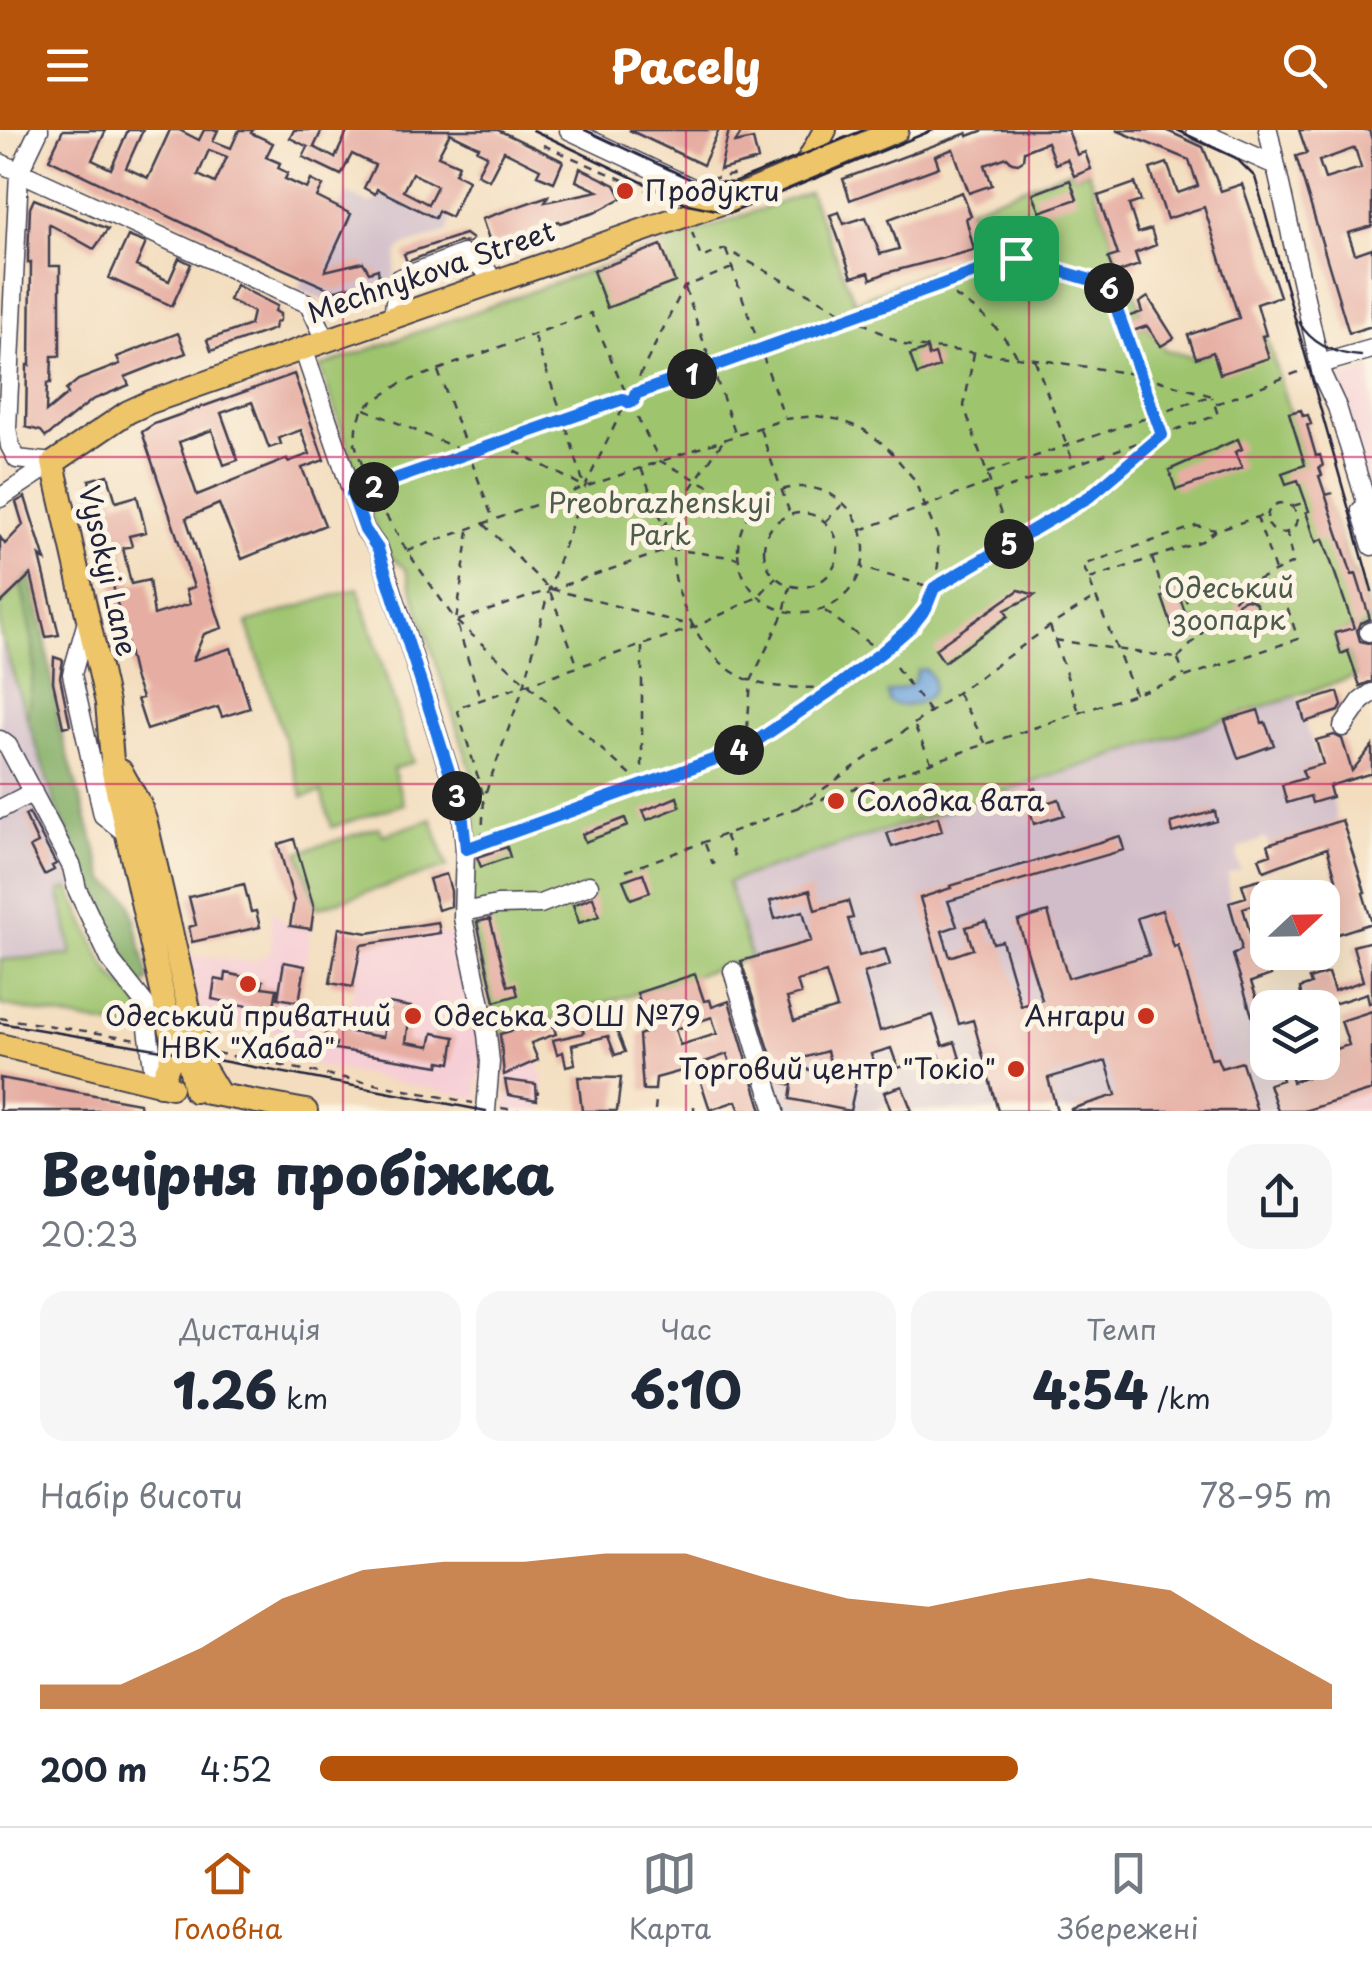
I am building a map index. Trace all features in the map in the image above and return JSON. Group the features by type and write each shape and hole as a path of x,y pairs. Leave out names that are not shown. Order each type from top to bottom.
{"main road":[{"path":"804,168 825,130"},
{"name":"Mechnykova Street","path":"53,463 128,412 393,318 679,208 727,201 897,130"},
{"name":"Vysokyi Lane","path":"53,463 107,703 122,742 138,835 194,1091"},
{"name":"Vysokyi Lane","path":"107,703 100,749 114,772 174,1046 158,1084"},
{"name":"Vysokyi Lane","path":"100,749 131,788 146,823 202,1066 220,1095"},
{"path":"0,1045 158,1084 306,1111"}],"street":[{"name":"Vysokyi Lane","path":"39,130 20,172 4,410 10,446 17,458 53,463"},
{"path":"569,130 727,201"},
{"path":"1196,130 1276,165"},
{"path":"1268,130 1310,327 1330,394 1368,491 1372,522"},
{"path":"0,163 309,304 326,340"},
{"path":"393,318 398,278 463,254 488,272"},
{"path":"1350,355 1359,344 1372,340"},
{"path":"303,348 361,491 365,530 378,549 474,846 463,912 488,1034 486,1108"},
{"path":"1320,364 1372,349"},
{"path":"1350,355 1364,360 1372,358"},
{"path":"1330,394 1331,409 1372,546"},
{"name":"Mechnykova Street","path":"0,498 53,463"},
{"path":"88,618 72,674 100,749 103,815 127,834"},
{"path":"1343,728 1361,700 1372,693"},
{"path":"0,740 8,746 72,867 77,890 111,961 146,1004 158,1084"},
{"path":"0,809 33,792"},
{"path":"463,912 498,905 540,904 589,885"},
{"path":"733,971 775,1111"}],"path":[{"path":"543,145 679,208 701,258 725,249 904,344 1140,375 1212,396"},
{"path":"679,208 692,188"},
{"path":"660,206 679,208"},
{"path":"725,249 784,419"},
{"path":"625,391 634,392 712,367 1016,258 1108,285 1162,435"},
{"path":"361,491 564,419 634,401 634,392 684,287 732,268"},
{"path":"940,286 986,317 1002,332 1018,357"},
{"path":"684,287 736,436"},
{"path":"642,785 456,621 361,491 355,444 364,408 400,384 591,313 626,401 660,461 753,508"},
{"path":"533,335 584,486"},
{"path":"974,352 964,406 1011,543"},
{"path":"1034,359 1074,465"},
{"path":"1214,404 1320,364"},
{"path":"438,370 494,519"},
{"path":"994,493 1218,415 1212,396"},
{"path":"986,473 1212,396"},
{"path":"474,846 484,797 525,683 550,588 584,486 626,401"},
{"path":"364,408 470,453"},
{"path":"407,551 784,419 816,416 841,420 886,446 914,479 938,538 934,588 926,608 912,626 835,688 746,748 474,846"},
{"path":"760,428 790,514"},
{"path":"862,568 934,588 1089,497 1162,435"},
{"path":"664,528 724,440"},
{"path":"499,443 584,486"},
{"path":"641,468 672,550 677,586 694,626 719,660 751,682 835,688"},
{"path":"862,530 990,482"},
{"path":"799,486 817,488 844,504 862,530 865,549 854,586 841,600 811,613 784,612 758,597 748,586 738,558 738,540 753,508 782,489 799,486"},
{"path":"1325,495 1333,492"},
{"path":"1292,506 1297,521 1294,528 1287,533 1272,529 1268,514 1272,507 1306,502"},
{"path":"825,522 844,504"},
{"path":"790,514 812,514 825,522 838,546 834,567 820,582 809,586 791,585 776,577 765,559 764,548 766,536 780,519 790,514"},
{"path":"1089,579 1268,514"},
{"path":"626,871 796,808 1298,639 1257,517"},
{"path":"483,523 550,588 577,666"},
{"path":"1135,694 1083,564 1196,526 1216,530"},
{"path":"470,528 456,621 481,699"},
{"path":"1178,658 1249,584 1293,563 1287,533"},
{"path":"456,621 672,550 738,558"},
{"path":"1152,558 1163,591 1181,585 1198,637"},
{"path":"484,797 457,708 694,626 758,597 776,577"},
{"path":"746,748 751,682 784,612 791,585"},
{"path":"550,588 694,626"},
{"path":"796,808 1096,597"},
{"path":"824,610 889,658"},
{"path":"1050,626 1080,714"},
{"path":"1055,640 1178,658"},
{"path":"642,644 642,785"},
{"path":"1178,658 1184,678"},
{"path":"896,667 931,713"},
{"path":"958,692 987,745"},
{"path":"915,725 932,764"},
{"path":"725,835 734,855 728,858"},
{"path":"704,842 713,864 718,862"},
{"path":"0,1018 151,1042"},
{"path":"218,1053 486,1108 520,1111"},
{"path":"655,1110 656,1100"}],"shaded area":[{"path":"347,193 370,204 386,194 434,217 438,211 451,217 448,232 402,247 392,289 356,302 325,300 298,289"},
{"path":"1372,370 1372,513 1335,390 1342,377"},
{"path":"0,633 56,807 90,882 60,891 72,956 0,960"},
{"path":"1297,695 1319,765 1302,770 1305,778 1282,785 1287,802 1310,796 1313,803 1332,797 1337,821 1268,844 1265,838 1239,849 1241,870 1228,874 1229,902 1241,944 1241,950 1234,956 1250,1008 1250,1080 1282,1080 1269,1084 1278,1111 1057,1111 1027,1004 993,1014 995,1022 975,1028 998,1111 892,1111 888,1104 874,1111 776,1111 764,1070 863,1040 832,935 751,958 728,882"},
{"name":"Одеська ЗОШ №79","path":"271,911 290,926 311,929 298,1008 348,1017 361,945 440,933 458,937 481,1043 479,1099 290,1060 293,1035 203,1022 188,955 253,962 271,951"},
{"path":"529,1026 543,1079 542,1111 506,1111 508,1095 500,1035"},
{"path":"1372,1038 1372,1108 1300,1111 1291,1080 1340,1080 1340,1048"}],"green space":[{"name":"Preobrazhenskyi Park","path":"1071,170 1074,176 1088,171 1118,255 1108,259 1118,286 1132,286 1142,312 1128,317 1132,331 1147,326 1165,350 1195,358 1266,335 1313,489 1322,487 1372,624 1335,634 1341,653 1348,651 1357,676 728,882 751,958 500,1035 467,911 476,856 474,780 406,570 383,549 320,367 809,192 855,302 984,249 969,208"},
{"path":"31,574 59,726 105,880 131,903 149,981 146,984 134,976 56,807 27,718 33,645 21,584"},
{"path":"21,584 33,645 27,718 0,633 0,604"},
{"path":"358,588 413,762 393,769 404,804 332,827 321,792 303,797 247,623"},
{"path":"432,819 447,867 317,908 299,852 379,827 383,835"},
{"path":"69,888 103,962 140,1004 140,1031 0,1005 0,960 72,955 60,891"}],"water":[{"path":"925,669 933,686 925,699 908,705 889,702 887,693 909,686 918,670"}],"building":[{"path":"63,130 106,130 92,160 111,169 128,130 143,130 126,168 148,178 170,130 199,140 204,130 218,130 213,141 231,148 239,130 253,130 251,133 273,143 266,157 280,163 278,168 288,173 285,179 307,189 311,180 323,186 317,197 351,214 325,271 363,262 369,272 378,269 379,279 329,289 49,159","holes":["209,150 227,157 215,183 198,175"]},
{"path":"294,130 322,130 314,147 335,158 348,130 498,130 563,161 554,182 537,175 540,169 504,151 489,180 477,174 487,155 450,133 438,156 459,165 455,173 468,180 451,217 438,211 435,218 377,189 375,194 364,188 375,165 352,154 341,175 303,157 308,147 290,138","holes":["412,173 437,186 428,204 403,191"]},
{"path":"629,130 719,130 703,165"},
{"path":"729,130 743,130 735,143 753,139 758,160 720,170"},
{"path":"984,130 1068,130 1077,155 1085,152 1091,169 1074,176 1067,159 1055,164 1047,142 1024,151 1023,160 1018,163 1007,157 985,165 992,185 969,193 953,149 935,156 939,167 850,200 843,179"},
{"path":"1116,130 1172,133 1203,147 1221,191 1242,184 1280,296 1257,304 1269,358 1220,374 1213,352 1196,358 1188,335 1239,318 1204,207 1167,219 1150,169 1167,163 1178,193 1198,186 1189,160"},
{"path":"1299,130 1369,130 1372,140 1372,226 1348,233 1355,254 1372,248 1372,326 1349,333 1296,156 1307,153","holes":["1355,148 1361,168 1325,179 1319,161"]},
{"path":"580,168 615,185 622,198 594,213 491,245 482,219 548,196 545,202 598,191 576,181"},
{"path":"1070,180 1077,199 1040,212 1033,194"},
{"path":"1135,183 1141,201 1129,205 1138,233 1151,229 1156,245 1135,253 1139,265 1114,274 1108,258 1118,255 1098,196"},
{"path":"962,192 971,216 966,218 974,250 871,279 869,272 852,277 830,215 839,212 844,224 866,217 880,254 899,249 889,219"},
{"path":"34,199 108,229 94,249 49,224 49,266 60,266 60,356 52,356 46,412 78,380 120,364 117,357 178,333 186,353 125,377 129,385 92,400 46,437 41,431 26,427 30,365 28,255 30,208"},
{"path":"465,234 472,239 469,243 459,242 407,262 404,254"},
{"path":"128,236 146,243 136,266 169,281 179,258 191,264 172,306 109,278"},
{"path":"661,245 675,282 607,308 593,271"},
{"path":"236,285 277,306 275,311 280,320 274,329 211,351 207,340 250,325 253,312 229,300"},
{"path":"1148,297 1174,338 1161,346 1147,326 1133,331 1127,317 1142,312 1139,303"},
{"path":"927,349 929,356 935,354 939,367 917,375 910,355"},
{"path":"294,374 324,460 302,468 325,525 242,559 219,504 186,518 222,628 204,634 193,660 231,648 250,708 222,717 218,707 147,730 89,480 108,475 116,502 137,496 146,532 129,536 132,546 123,548 131,584 149,580 154,615 190,604 186,590 194,587 142,432 154,424","holes":["252,402 269,448 281,444 279,438 301,430 310,454 288,462 287,459 197,495 179,442 212,430 224,465 238,460 221,413"]},
{"path":"1301,410 1311,424 1307,425 1323,466 1319,467 1319,476 1370,619 1360,623 1357,630 1360,641 1372,644 1372,681 1360,686 1348,651 1341,654 1335,633 1354,628 1323,539 1316,542 1298,480 1286,484 1282,473 1305,465 1289,413"},
{"path":"1238,439 1242,449 1235,452 1242,468 1176,490 1169,470"},
{"path":"25,497 45,560 40,556 59,635 46,637 31,574 0,604 0,537 5,544 23,525 16,502"},
{"path":"1019,590 1035,595 1005,610 1008,616 944,662 935,649"},
{"path":"1178,592 1189,624 1173,629 1162,597"},
{"path":"1247,599 1258,610 1247,621 1236,610"},
{"path":"54,657 63,660 60,677 70,725 63,727 53,682"},
{"path":"1338,692 1342,706 1339,711 1305,722 1300,704"},
{"path":"1258,710 1274,745 1238,758 1225,720"},
{"path":"1334,735 1342,739 1352,771 1372,746 1372,773 1329,786 1332,797 1312,803 1310,796 1287,803 1282,785 1305,778 1302,770 1323,764 1316,740"},
{"path":"1036,788 1042,804 1059,799 1064,815 1034,824 1027,800 997,809 994,800"},
{"path":"677,797 680,807 647,820 643,811"},
{"path":"1215,811 1217,821 1173,833 1171,823"},
{"path":"29,813 56,864 52,866 54,870 44,875 30,847 38,843 25,815"},
{"path":"938,817 942,831 892,847 887,833"},
{"path":"625,818 628,826 585,842 582,834"},
{"path":"1342,820 1372,923 1340,933 1340,880 1334,880 1327,848 1264,871 1259,858 1271,854 1268,844"},
{"path":"1120,836 1124,850 948,901 957,926 942,931 950,957 973,949 966,927 986,921 993,943 1002,941 1021,1006 1042,1000 1018,921 1048,912 1068,978 1149,955 1137,918 1162,910 1174,947 1178,945 1211,1059 1217,1058 1221,1068 1242,1062 1257,1111 1071,1111 1116,1095 1106,1061 1048,1078 1057,1111 998,1111 973,1020 959,1024 920,898"},
{"path":"294,839 314,908 311,929 290,926 294,901 278,844"},
{"path":"507,847 510,857 481,867 477,857"},
{"path":"643,873 650,892 631,899 623,880"},
{"path":"446,874 451,906 438,910 429,879"},
{"path":"1250,882 1250,906 1243,908 1250,933 1250,970 1269,970 1271,975 1251,982 1254,990 1250,990 1250,1009 1233,955 1241,950 1241,945 1229,902 1246,897 1242,884"},
{"path":"244,884 251,912 256,911 260,927 192,942 189,927 196,925 189,897"},
{"path":"810,890 815,910 848,901 853,918 848,919 859,956 885,949 890,965 864,973 880,1031 933,1015 943,1046 955,1042 963,1069 946,1074 939,1055 898,1068 891,1048 871,1054 876,1067 858,1073 850,1111 790,1099 792,1085 779,1081 741,961 811,941 803,911 775,919 770,901","holes":["826,973 837,1008 794,1021 787,998 801,994 797,981","827,1051 834,1075 782,1064"]},
{"path":"593,897 599,916 579,923 573,905"},
{"path":"490,919 508,986 515,984 518,995 495,1002 477,922"},
{"path":"438,922 440,933 361,945 353,987 330,983 339,928 368,933"},
{"path":"1372,941 1369,1003 1367,993 1340,1002 1337,990 1363,981 1353,946"},
{"path":"284,962 305,966 299,1002 278,998"},
{"path":"226,973 263,981 262,987 277,989 273,1011 212,999 215,979 225,981"},
{"path":"1328,973 1334,990 1300,990 1311,984 1309,979"},
{"path":"695,974 704,1001 710,1000 712,1007 729,1001 762,1111 740,1111 736,1101 710,1110 696,1067 656,1078 655,1090 643,1090 639,1035 649,1031 637,993","holes":["712,1017 717,1034 680,1045 675,1029","727,1054 733,1072 711,1079 705,1062"]},
{"path":"389,1003 411,1007 406,1042 430,1046 433,1033 455,1037 451,1063 440,1061 439,1066 335,1049 336,1043 324,1041 328,1014 352,1018 350,1032 383,1037"},
{"path":"1372,1011 1372,1090 1304,1111 1278,1111 1269,1084 1282,1080 1340,1080 1340,1048 1349,1045 1341,1021"},
{"path":"610,1013 625,1052 615,1055 608,1036 572,1045 575,1064 566,1066 563,1052 557,1054 553,1040 584,1033 581,1025"},
{"path":"551,1019 556,1034 531,1043 538,1060 504,1075 500,1034"},
{"path":"578,1077 621,1078 617,1111 582,1111"},
{"path":"0,1078 139,1103 140,1111 0,1111"},
{"path":"505,1080 536,1084 537,1100 508,1095"},
{"path":"902,1086 912,1111 891,1111 884,1092"}],"tram line":[{"path":"533,130 688,204 731,213 933,130"},
{"path":"585,130 692,180 733,183 864,130"},
{"path":"1177,130 1236,158 1255,177 1372,591"},
{"path":"1299,322 1325,347 1361,356"},
{"path":"0,1023 486,1111"}],"place":[{"name":"Продукти","path":"625,191"},
{"name":"Солодка вата","path":"836,801"},
{"name":"Одеський приватний НВК \"Хабад\"","path":"248,984"},
{"name":"Одеська ЗОШ №79","path":"413,1016"},
{"name":"Ангари","path":"1146,1016"},
{"name":"Торговий центр \"Токіо\"","path":"1016,1069"}],"route":[{"path":"1016,258 1108,285 1162,435 1089,497 934,588 926,608 912,626 882,652 746,748 466,849 462,812 378,549 368,537 352,494 623,399 630,403 635,394 1016,258"}],"park label":[{"name":"Одеський зоопарк","path":"1229,604"}]}
